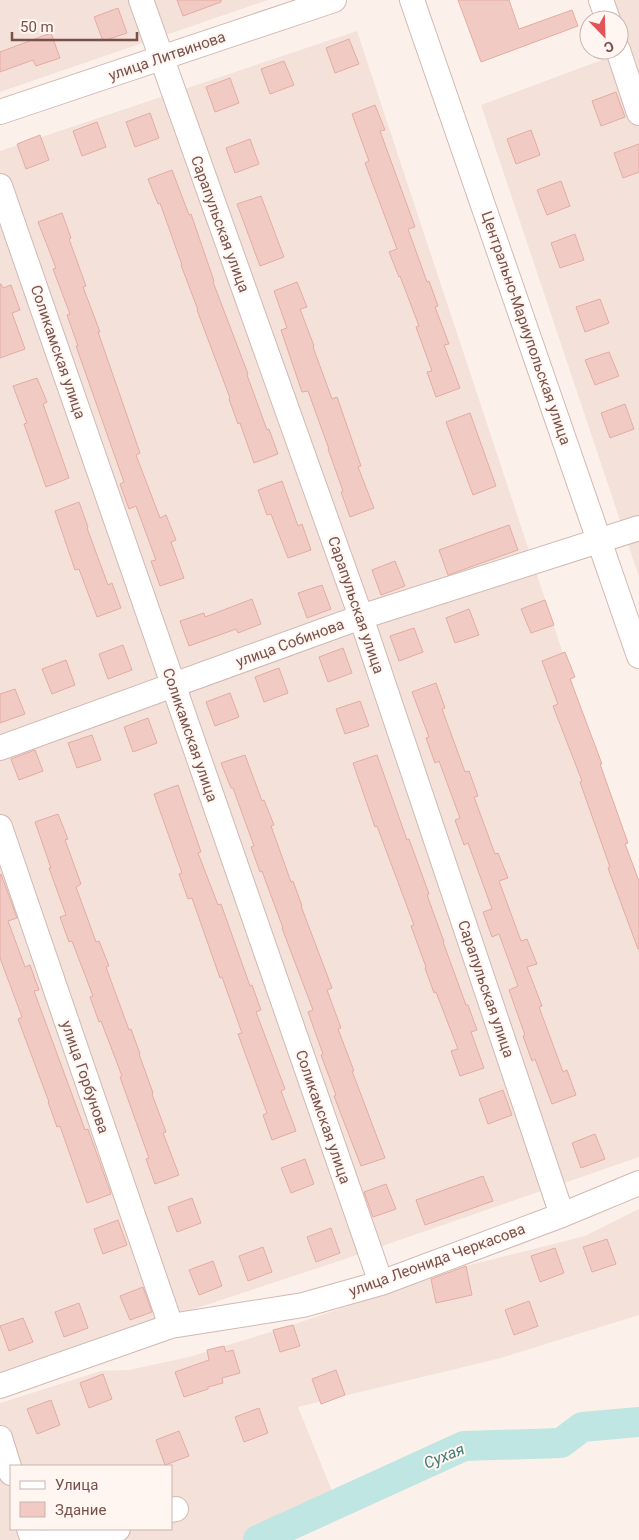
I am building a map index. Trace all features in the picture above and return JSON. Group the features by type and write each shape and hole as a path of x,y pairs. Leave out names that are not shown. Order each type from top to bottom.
{"street":[{"name":"Сарапульская улица","path":"141,0 362,617 562,1215"},
{"name":"улица Литвинова","path":"0,112 334,0"},
{"name":"Центрально-Мариупольская улица","path":"412,0 639,656"},
{"path":"621,60 639,113"},
{"name":"Соликамская улица","path":"0,186 381,1283"},
{"name":"улица Собинова","path":"0,748 362,617 639,528"},
{"name":"улица Горбунова","path":"0,827 171,1326"},
{"name":"улица Леонида Черкасова","path":"0,1386 171,1326 303,1305 381,1283 562,1215 639,1183"},
{"path":"0,1438 10,1470"},
{"path":"50,1540 79,1533 108,1530"}],"shaded area":[{"path":"0,0 268,0 0,92"},
{"path":"608,0 639,0 639,577 481,105 602,60 629,60 629,10 614,10"},
{"path":"357,31 639,883 639,1157 342,1260 0,1373 0,151"},
{"path":"639,1209 639,1315 501,1358 298,1407 334,1496 256,1540 0,1540 0,1403 101,1371 129,1370 189,1357 277,1330 470,1265 585,1236"}],"building":[{"path":"177,0 221,0 221,2 183,16"},
{"path":"458,0 509,0 519,29 572,10 578,26 481,62"},
{"path":"118,8 127,33 103,41 94,17"},
{"path":"51,33 60,58 36,66 33,60 0,72 0,52"},
{"path":"349,39 359,64 335,73 326,48"},
{"path":"284,61 294,85 270,94 261,69"},
{"path":"230,78 239,103 215,112 206,87"},
{"path":"616,92 625,117 601,126 592,101"},
{"path":"375,105 385,130 380,131 415,227 408,229 427,282 429,281 438,306 435,307 449,344 444,345 460,388 436,397 427,372 432,371 416,327 419,326 389,252 397,249 365,163 369,161 352,114"},
{"path":"150,113 159,138 135,147 126,122"},
{"path":"97,122 106,147 82,156 73,131"},
{"path":"531,130 540,155 516,164 507,139"},
{"path":"40,135 49,160 26,169 17,144"},
{"path":"250,139 259,164 235,173 226,148"},
{"path":"639,144 639,172 623,178 614,153"},
{"path":"172,170 189,215 191,214 213,282 267,430 269,429 278,454 254,463 240,423 238,424 160,203 158,204 148,179"},
{"path":"561,181 570,206 547,215 537,190"},
{"path":"261,196 284,257 260,266 237,204"},
{"path":"62,213 86,286 83,287 140,453 136,455 160,518 166,515 176,540 171,542 184,578 160,586 151,561 156,560 136,506 129,509 120,484 124,482 76,346 78,346 67,315 70,314 53,269 56,268 38,222"},
{"path":"575,234 584,260 560,268 551,243"},
{"path":"297,282 307,307 300,309 332,399 337,397 361,466 358,467 374,508 350,517 329,449 308,391 302,392 281,330 287,328 274,291"},
{"path":"0,284 3,288 11,285 20,310 12,313 25,349 0,358"},
{"path":"600,299 609,323 585,332 576,307"},
{"path":"609,352 619,376 595,385 585,360"},
{"path":"37,378 47,402 43,404 69,478 46,487 24,424 27,423 13,386"},
{"path":"625,404 634,429 610,438 601,413"},
{"path":"470,413 496,486 473,495 446,422"},
{"path":"282,481 298,526 302,524 311,550 288,558 271,514 267,515 258,490"},
{"path":"79,502 108,585 112,583 121,608 97,617 79,569 75,570 55,511"},
{"path":"509,525 518,550 448,575 439,550"},
{"path":"395,561 405,586 381,595 372,570"},
{"path":"322,585 331,609 307,618 298,593"},
{"path":"252,599 261,624 238,633 236,629 189,646 180,621 204,613 205,617"},
{"path":"545,600 554,625 531,633 521,609"},
{"path":"469,609 479,635 455,643 446,618"},
{"path":"414,628 423,652 399,661 390,636"},
{"path":"123,645 132,670 108,679 99,654"},
{"path":"343,648 352,673 328,682 319,657"},
{"path":"565,652 575,677 570,679 602,764 600,764 628,843 625,844 639,881 639,949 608,868 610,867 580,782 582,781 553,706 558,704 542,661"},
{"path":"66,660 75,685 52,694 42,669"},
{"path":"279,668 288,693 264,702 255,677"},
{"path":"436,683 445,708 442,709 465,772 469,771 478,796 474,797 495,854 498,853 508,878 499,881 521,941 527,939 537,964 527,967 542,1006 539,1007 563,1072 567,1070 576,1095 552,1104 535,1059 532,1061 509,990 518,986 499,934 492,937 483,912 492,909 468,843 464,845 455,820 460,818 439,761 435,763 426,738 429,737 412,692"},
{"path":"15,689 25,714 0,723 0,694"},
{"path":"230,693 239,717 215,726 206,702"},
{"path":"360,701 369,726 345,734 336,709"},
{"path":"148,718 157,743 133,752 124,727"},
{"path":"92,735 101,760 77,768 68,743"},
{"path":"35,750 43,771 19,780 11,759"},
{"path":"245,755 262,801 264,800 274,825 271,826 332,988 327,990 341,1028 338,1029 385,1158 361,1166 334,1096 336,1095 321,1055 323,1054 308,1012 313,1010 262,871 260,872 251,847 254,846 233,788 231,788 221,763"},
{"path":"377,755 407,840 409,839 429,894 427,895 443,942 477,1030 471,1032 484,1068 460,1076 451,1051 458,1049 436,992 434,993 411,926 414,925 377,826 375,827 353,763"},
{"path":"178,785 201,852 198,853 218,905 221,904 250,986 252,985 261,1010 256,1012 285,1089 281,1091 296,1131 272,1140 263,1115 267,1113 238,1034 242,1033 222,977 220,978 192,898 188,899 179,874 182,873 154,794"},
{"path":"58,814 68,839 65,840 81,884 76,887 96,942 99,941 109,966 106,967 129,1030 131,1029 140,1054 166,1132 163,1133 179,1175 155,1184 146,1159 149,1158 120,1077 122,1076 101,1021 99,1022 90,997 93,996 72,941 69,942 60,917 66,915 35,822"},
{"path":"1,874 17,918 8,921 25,967 30,965 39,990 34,991 85,1130 88,1129 111,1194 87,1203 60,1126 57,1127 18,1019 22,1017 0,958"},
{"path":"503,1090 512,1115 488,1124 479,1099"},
{"path":"595,1134 605,1159 581,1168 572,1143"},
{"path":"305,1159 314,1184 291,1193 281,1168"},
{"path":"483,1176 493,1201 425,1225 416,1200"},
{"path":"386,1184 396,1209 373,1217 364,1192"},
{"path":"192,1198 201,1223 177,1232 168,1207"},
{"path":"118,1220 127,1245 103,1254 94,1229"},
{"path":"331,1228 340,1253 316,1262 307,1237"},
{"path":"607,1239 616,1264 592,1272 583,1247"},
{"path":"263,1247 272,1272 248,1281 239,1256"},
{"path":"555,1248 564,1273 540,1282 531,1256"},
{"path":"213,1261 222,1286 199,1295 189,1270"},
{"path":"466,1266 472,1295 436,1303 431,1279"},
{"path":"143,1287 152,1312 130,1320 120,1296"},
{"path":"529,1301 538,1326 514,1335 505,1310"},
{"path":"79,1303 88,1328 64,1337 55,1312"},
{"path":"23,1318 33,1342 9,1351 0,1326"},
{"path":"293,1325 300,1346 280,1352 273,1330"},
{"path":"224,1346 226,1352 233,1350 240,1373 222,1378 223,1383 184,1397 175,1372 209,1360 207,1350"},
{"path":"336,1370 345,1395 321,1404 312,1379"},
{"path":"103,1374 112,1399 89,1408 80,1383"},
{"path":"51,1400 60,1425 37,1434 27,1409"},
{"path":"259,1408 268,1433 244,1442 235,1417"},
{"path":"179,1431 189,1456 165,1465 156,1440"}],"waterway":[{"name":"Сухая","path":"258,1540 464,1446 561,1443 582,1427 639,1422"}]}
